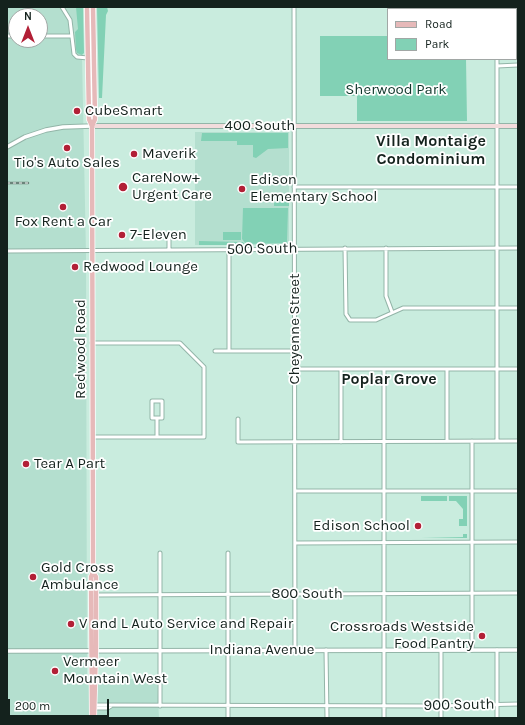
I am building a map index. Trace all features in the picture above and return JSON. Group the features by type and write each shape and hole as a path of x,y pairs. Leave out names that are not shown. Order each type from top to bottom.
{"main road":[{"name":"Redwood Road","path":"87,7 89,119 92,126 93,572 91,577 90,651 93,718"},
{"name":"Redwood Road","path":"92,126 95,119 93,7"},
{"name":"400 South","path":"92,126 518,126"},
{"name":"Redwood Road","path":"93,572 96,577 95,707 93,718"}],"street":[{"path":"62,7 70,20 75,55 88,58"},
{"name":"Cheyenne Street","path":"294,7 295,650"},
{"path":"48,36 72,36"},
{"path":"497,60 497,441"},
{"path":"497,66 518,66"},
{"name":"400 South","path":"7,147 25,137 46,130 69,126 92,126"},
{"path":"294,188 518,187"},
{"path":"169,238 170,250"},
{"path":"345,248 346,314 347,318 352,320 376,320 392,312 407,308 518,308"},
{"path":"386,248 386,296 392,312"},
{"name":"500 South","path":"7,251 518,248"},
{"path":"229,250 229,351"},
{"path":"92,343 180,343 204,367 204,437 93,437"},
{"path":"214,351 295,351"},
{"path":"295,369 518,369"},
{"path":"341,369 341,442"},
{"path":"384,369 384,718"},
{"path":"447,369 447,441"},
{"path":"152,401 162,401 162,418 157,418 152,418 152,401"},
{"path":"157,418 157,437"},
{"path":"238,418 238,442 518,441"},
{"path":"472,441 472,650"},
{"path":"295,491 518,491"},
{"path":"295,543 518,542"},
{"path":"160,553 160,706"},
{"path":"228,553 228,718"},
{"name":"800 South","path":"95,595 518,593"},
{"path":"326,650 327,718"},
{"path":"441,650 441,718"},
{"path":"497,650 497,718"},
{"name":"Indiana Avenue","path":"7,651 518,650"},
{"name":"900 South","path":"95,707 441,706 518,704"}],"shaded area":[{"path":"7,7 81,7 86,255 87,679 157,679 159,718 7,718"},
{"name":"Edison Elementary School","path":"195,132 289,132 289,245 195,245"}],"green space":[{"path":"76,7 83,7 84,53 82,55 77,53 76,49 75,32 78,29"},
{"path":"97,7 107,7 108,11 106,15 102,98 99,98"},
{"name":"Sherwood Park","path":"320,36 387,36 387,60 466,60 467,121 357,121 357,96 320,96"},
{"path":"202,133 288,133 288,148 268,149 256,158 253,157 253,145 237,145 237,141 201,141"},
{"path":"289,192 289,206 274,206 274,203"},
{"path":"243,208 288,208 287,243 246,244 242,239"},
{"path":"223,232 241,232 241,240 223,240"},
{"path":"199,241 243,242 245,245 199,245"},
{"path":"421,496 447,496 447,501 421,501"},
{"path":"449,496 467,496 467,526 459,526 459,519 463,519 463,509 456,501 449,501"},
{"path":"463,534 467,534 467,538 421,538 463,537"}],"railway":[{"path":"7,183 28,183"}],"place":[{"name":"CubeSmart","path":"77,111"},
{"name":"Tio's Auto Sales","path":"67,148"},
{"name":"Maverik","path":"134,154"},
{"name":"CareNow+ Urgent Care","path":"123,187"},
{"name":"Edison Elementary School","path":"242,189"},
{"name":"Fox Rent a Car","path":"63,207"},
{"name":"7-Eleven","path":"122,235"},
{"name":"Redwood Lounge","path":"75,267"},
{"name":"Tear A Part","path":"26,464"},
{"name":"Edison School","path":"418,526"},
{"name":"Gold Cross Ambulance","path":"33,577"},
{"name":"V and L Auto Service and Repair","path":"71,624"},
{"name":"Crossroads Westside Food Pantry","path":"482,636"},
{"name":"Vermeer Mountain West","path":"55,671"}],"district":[{"name":"Villa Montaige Condominium","path":"431,150"},
{"name":"Poplar Grove","path":"389,379"}]}
